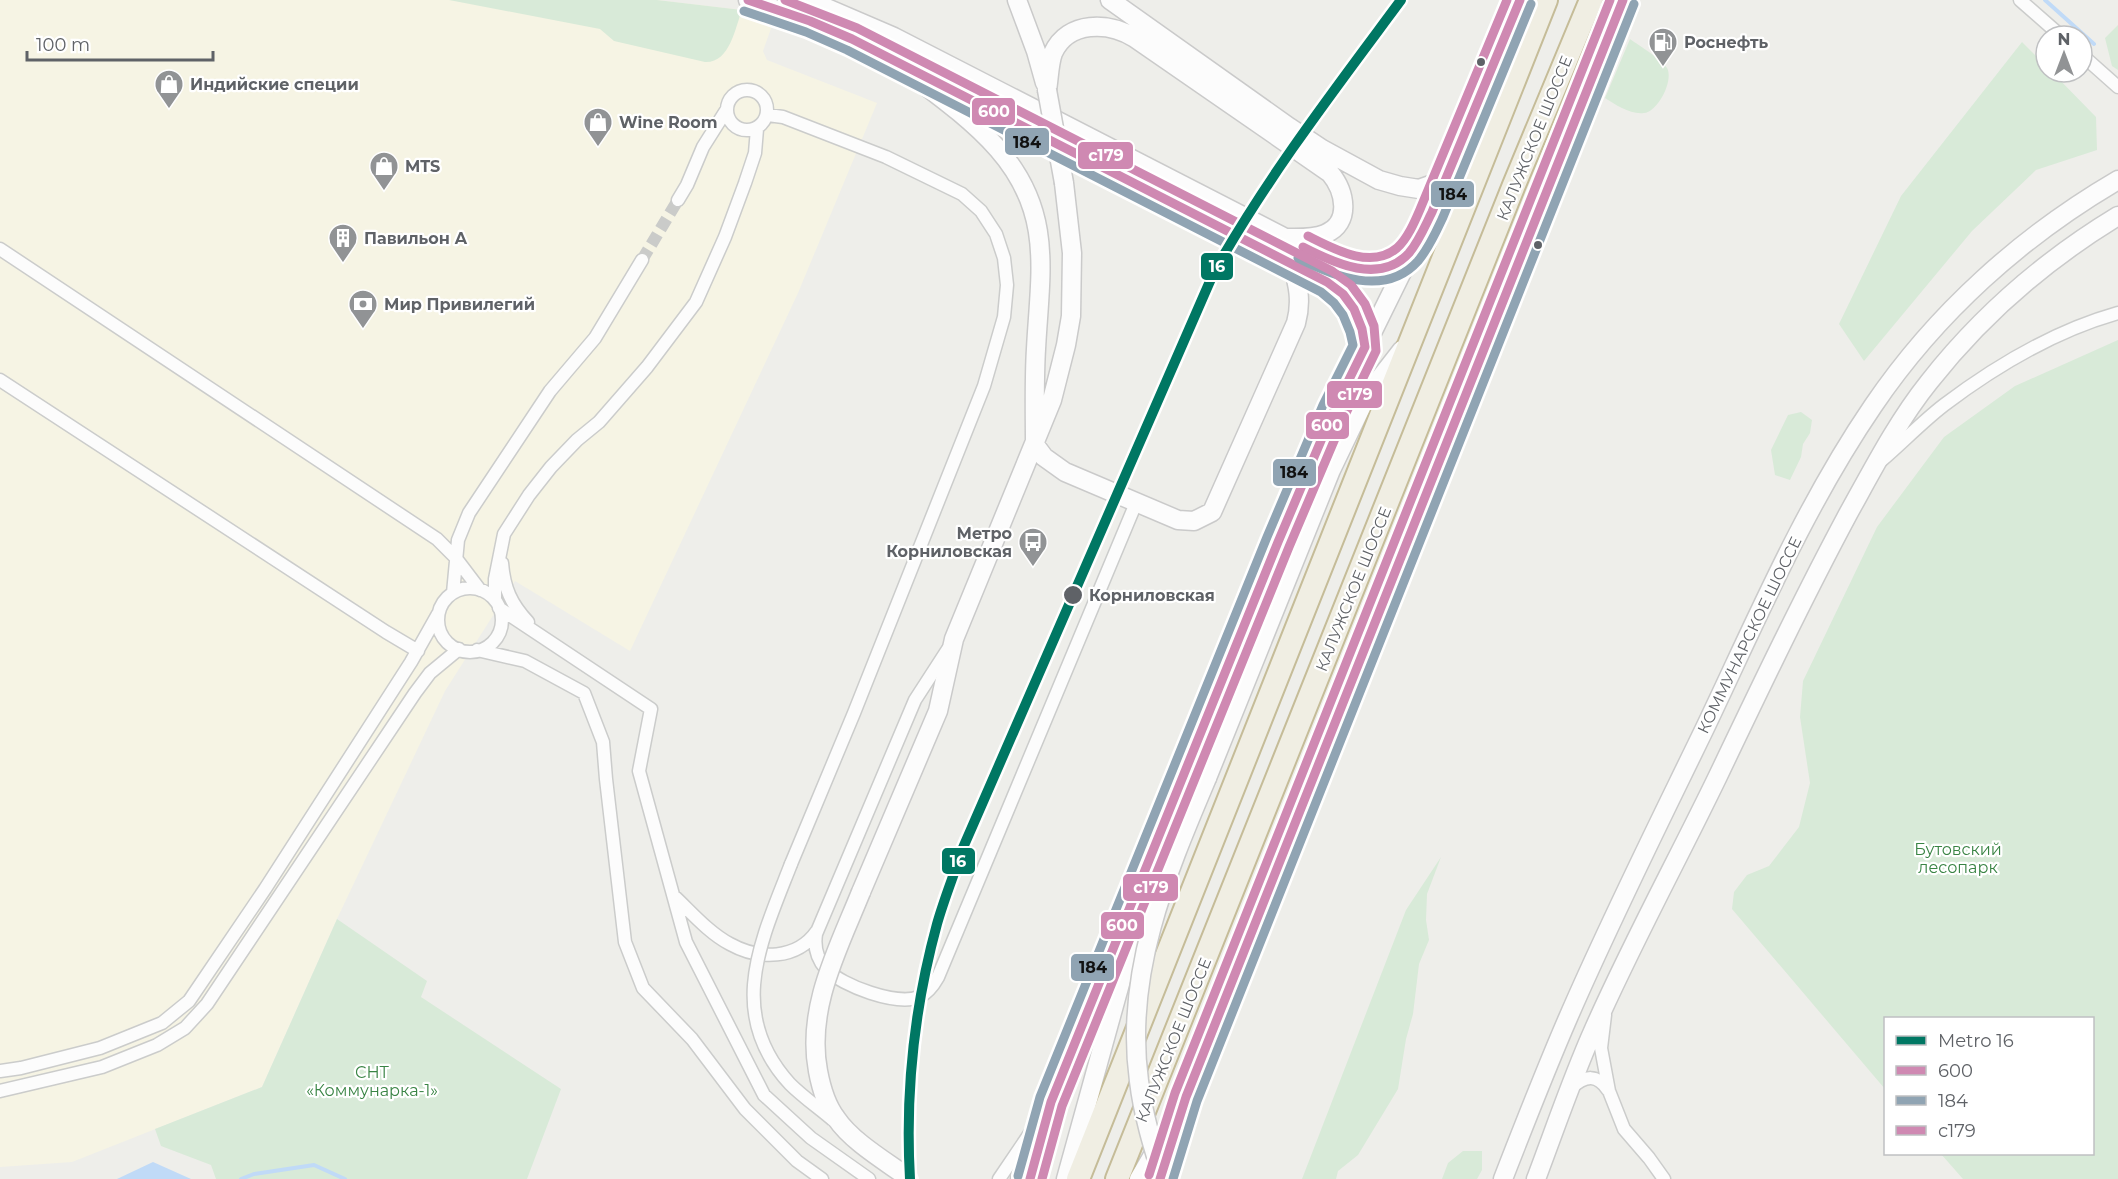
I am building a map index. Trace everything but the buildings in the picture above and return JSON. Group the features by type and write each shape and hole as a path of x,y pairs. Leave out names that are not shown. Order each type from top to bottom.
{"highway":[{"path":"1078,1179 1546,0"},
{"name":"КАЛУЖСКОЕ ШОССЕ","path":"1117,1179 1510,196 1591,0"}],"main road":[{"path":"748,0 810,21 889,58 1327,282 1343,294 1358,316 1365,347"},
{"path":"808,0 894,36 1332,262 1357,269 1370,269 1392,264 1408,255 1413,248"},
{"path":"910,1179 850,1134 836,1118 826,1099 815,1053 815,1029 819,1004 829,972 938,711 954,639 1052,400 1071,316 1072,253 1064,183 1047,90 1036,51 1017,0"},
{"path":"1110,0 1289,127 1322,149 1379,180 1409,188 1427,188 1444,177 1452,165"},
{"path":"1020,1179 1278,542 1334,411 1452,165 1520,0"},
{"path":"1162,1179 1186,1097 1623,0"},
{"path":"1047,90 1053,54 1065,38 1092,27 1103,26 1125,32 1135,38 1330,173 1337,181 1344,207 1342,216 1332,230 1317,237 1286,238"},
{"path":"889,58 953,108 997,148 1019,177 1032,204 1039,235 1040,263 1035,445 1044,457 1065,472 1187,522 1203,518 1212,512 1296,323 1300,294 1292,263"},
{"name":"КОММУНАРСКОЕ ШОССЕ","path":"1503,1179 1573,1007 1793,544 1835,466 1874,404 1915,351 1948,314 1988,274 2029,239 2075,205 2118,180"},
{"name":"КОММУНАРСКОЕ ШОССЕ","path":"1536,1179 1570,1089 1606,1004 1816,572 1873,469 1929,382 1970,335 2047,264 2091,232 2118,216"},
{"path":"1162,1179 1148,1128 1139,1081 1136,1030 1141,977 1152,920 1169,869 1331,470 1367,395 1413,336"},
{"path":"1066,1179 1092,1091 1164,820"},
{"path":"1139,1179 1186,1097"},
{"path":"1030,1179 1051,1102"}],"street":[{"path":"2020,0 2047,24"},
{"path":"2094,66 2118,87"},
{"path":"678,200 703,147 730,99 738,92 750,90 760,94 767,104 768,115 757,129 747,131 736,128 729,120 726,109"},
{"path":"768,115 783,117 886,157 949,186 974,203 990,224 998,240 1004,258 1007,285 1004,316 984,386 854,713 791,864 759,953 753,1002 756,1023 763,1045 773,1063 792,1086 850,1134"},
{"path":"438,614 438,622 444,639 459,649 468,651 486,647 498,634 501,626 495,579 504,534 550,467 599,422 646,367 696,302 725,237 745,183 755,153 757,129"},
{"path":"0,249 437,539 456,557 480,590 497,604 651,710 639,771 686,942 764,1095 811,1138 869,1179"},
{"path":"453,593 458,540 469,513 550,391 595,338 642,260"},
{"path":"1873,469 1943,406 2002,364 2043,342 2097,319 2118,313"},
{"path":"0,380 418,651"},
{"path":"817,930 815,944 821,961 826,969 841,980 881,996 904,1000 916,998 926,993 934,985 1136,503"},
{"path":"504,534 501,552 502,567 504,584 510,600 542,635"},
{"path":"0,1071 100,1048 162,1023 189,1001 265,889 418,651 446,598 469,588 480,590"},
{"path":"673,895 717,936 729,944 754,953 775,955 794,951 810,940 817,930 915,700 954,639"},
{"path":"0,1091 102,1067 157,1045 185,1028 207,1004 415,693 430,673 459,649"},
{"path":"477,650 525,661 584,693 603,742 625,942 643,988 692,1039 745,1109 797,1161 822,1179"},
{"path":"1606,1004 1601,1048 1609,1091 1624,1129 1664,1179"},
{"path":"1570,1089 1581,1079 1592,1078 1602,1081 1609,1091"},
{"path":"999,1179 1051,1102"}],"shaded area":[{"path":"0,0 657,0 742,10 774,20 763,51 767,60 877,103 798,293 630,651 515,581 445,691 337,919 262,1087 72,1162 0,1167"}],"green space":[{"path":"449,0 657,0 742,10 726,51 713,61 705,62 614,41 600,29"},
{"path":"2118,25 2118,70 2112,66 2105,38"},
{"path":"1630,39 1660,61 1669,73 1663,95 1654,107 1644,113 1629,111 1605,98"},
{"path":"2022,42 2034,54 2034,84 2064,84 2096,117 2097,150 2036,170 1972,231 1864,361 1839,324 1901,196"},
{"name":"Бутовский лесопарк","path":"2118,340 2118,1179 1963,1179 1942,1155 2094,1155 2094,1017 1884,1017 1884,1088 1732,909 1734,892 1747,875 1769,866 1799,827 1810,783 1800,717 1803,681 1877,527 1944,437 2015,386"},
{"path":"1801,412 1812,420 1810,433 1803,444 1801,457 1790,480 1775,475 1771,450 1788,415"},
{"path":"1441,857 1427,894 1426,920 1429,940 1419,964 1413,1014 1406,1039 1398,1089 1358,1155 1338,1171 1336,1179 1302,1179 1406,910"},
{"name":"СНТ «Коммунарка-1»","path":"337,919 427,981 421,997 561,1089 527,1179 216,1179 211,1165 161,1146 155,1129 262,1087"},
{"path":"1463,1151 1482,1151 1482,1170 1477,1179 1442,1179 1448,1163"}],"water":[{"path":"153,1162 191,1179 117,1179"}],"waterway":[{"path":"2045,0 2072,24"},
{"path":"241,1179 254,1174 314,1165 345,1179"}],"tunnel":[{"path":"642,260 678,200"}],"metro line":[{"name":"16","path":"910,1179 910,1082 922,987 937,924 962,850 1214,272 1279,167 1401,0"}],"transit line":[{"name":"600","path":"748,0 810,21 852,39 1327,282 1343,294 1354,309 1362,329 1365,347 1334,410 1278,542 1051,1102 1030,1179"},
{"name":"с179","path":"785,0 857,28 1332,271 1351,285 1365,304 1374,326 1376,351 1345,415 1289,547 1062,1106 1042,1179"},
{"name":"с179","path":"1308,236 1341,251 1364,257 1387,254 1401,244 1419,212 1507,0"},
{"name":"600","path":"1303,247 1343,264 1371,269 1385,268 1397,263 1409,253 1432,212 1520,0"},
{"name":"с179","path":"1149,1175 1175,1093 1610,0"},
{"name":"600","path":"1160,1179 1186,1097 1623,0"},
{"name":"184","path":"1298,258 1343,277 1375,281 1390,279 1405,272 1418,261 1443,217 1531,4"},
{"name":"184","path":"1173,1179 1197,1101 1634,4"},
{"name":"184","path":"744,11 806,32 847,50 1321,292 1343,315 1350,332 1353,345 1323,405 1267,537 1040,1097 1018,1176"}],"place":[{"name":"Роснефть","path":"1663,68"},
{"name":"Индийские специи","path":"169,110"},
{"name":"Wine Room","path":"598,148"},
{"name":"MTS","path":"384,192"},
{"name":"Павильон А","path":"343,264"},
{"name":"Мир Привилегий","path":"363,330"},
{"name":"Метро Корниловская","path":"1033,568"},
{"name":"Корниловская","path":"1073,595"}]}
